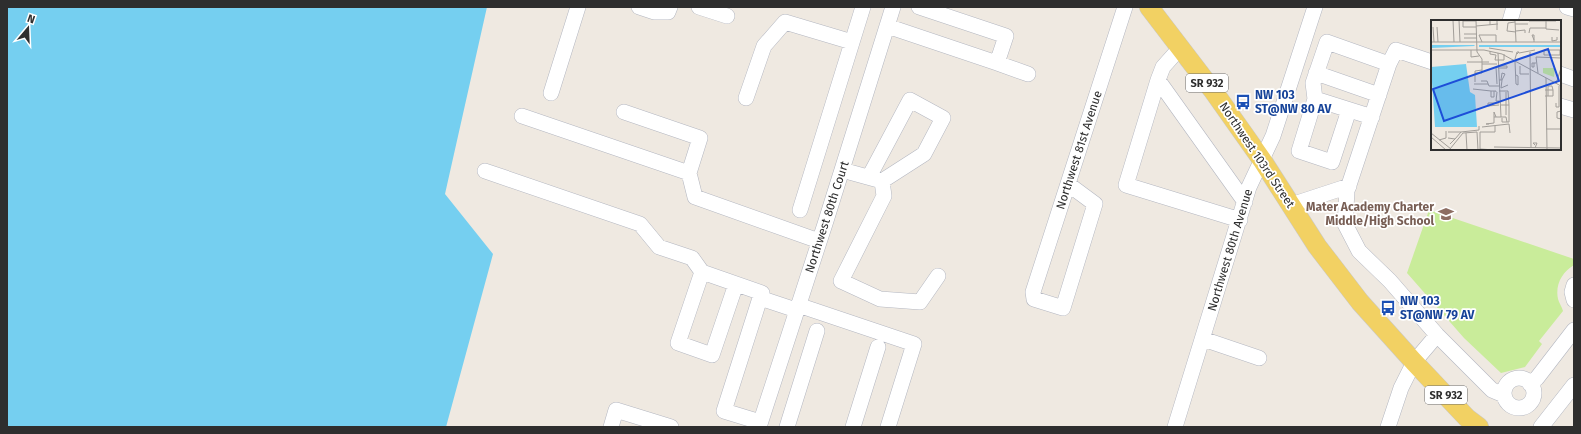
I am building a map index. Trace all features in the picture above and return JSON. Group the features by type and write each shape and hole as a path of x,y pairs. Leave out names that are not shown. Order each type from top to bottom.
{"main road":[{"name":"Northwest 103rd Street","path":"1149,7 1214,92 1262,160 1317,246 1360,302 1414,362 1467,418 1478,427"}],"street":[{"path":"551,93 578,7"},
{"path":"639,7 654,12 668,12 670,7"},
{"path":"699,7 728,16"},
{"path":"800,210 863,7"},
{"path":"921,7 1006,36 997,63"},
{"name":"Northwest 81st Avenue","path":"1068,184 1095,204 1063,308 1034,299 1033,292 1125,7"},
{"name":"Northwest 80th Avenue","path":"1175,427 1249,187 1273,136 1315,7"},
{"path":"1510,20 1514,7"},
{"path":"1567,7 1574,9"},
{"name":"Northwest 80th Court","path":"759,425 842,170 887,26 891,8"},
{"path":"746,98 764,46 784,22 852,42"},
{"path":"887,26 1028,74"},
{"path":"1308,30 1317,33 1327,42 1389,64"},
{"path":"1327,42 1312,83 1315,99 1299,152 1332,162 1349,110"},
{"path":"1180,48 1162,67 1126,185 1240,220"},
{"path":"1431,62 1396,50 1389,64 1349,186 1345,224 1359,251 1390,281 1437,335 1492,390 1504,395"},
{"path":"1316,73 1379,95"},
{"path":"1561,74 1574,79"},
{"path":"1158,80 1245,202"},
{"path":"1315,99 1372,117"},
{"path":"842,170 875,179 924,154 943,118 910,100 875,179"},
{"path":"1561,106 1574,110"},
{"path":"624,112 700,138 689,173 694,197 819,241"},
{"path":"522,116 689,173"},
{"path":"486,170 640,224 659,247 692,258 702,272 762,292 724,411 759,425"},
{"path":"875,179 884,196 840,281 880,299 920,302 938,276"},
{"path":"1291,205 1349,186"},
{"path":"702,272 678,343 712,355 736,284"},
{"path":"1574,286 1572,292 1574,300"},
{"path":"760,298 914,344 888,427"},
{"path":"1530,384 1537,378 1574,330"},
{"path":"787,427 817,331"},
{"path":"1388,427 1401,388 1414,362 1437,335"},
{"path":"1203,339 1258,358"},
{"path":"854,427 878,347"},
{"path":"1522,379 1533,388 1533,398 1527,406 1517,408 1512,407 1508,404 1504,395 1506,386 1513,380 1522,379"},
{"path":"1541,427 1574,385"},
{"path":"611,427 616,410 671,427"}],"green space":[{"path":"1429,210 1574,259 1574,265 1566,271 1560,279 1557,294 1563,311 1539,341 1542,344 1525,367 1501,373 1464,338 1407,273"}],"water":[{"path":"7,7 487,7 445,194 493,254 446,427 7,427"}],"place":[{"name":"NW 103 ST@NW 80 AV","path":"1243,102"},
{"name":"Mater Academy Charter Middle/High School","path":"1446,214"},
{"name":"NW 103 ST@NW 79 AV","path":"1388,308"}]}
